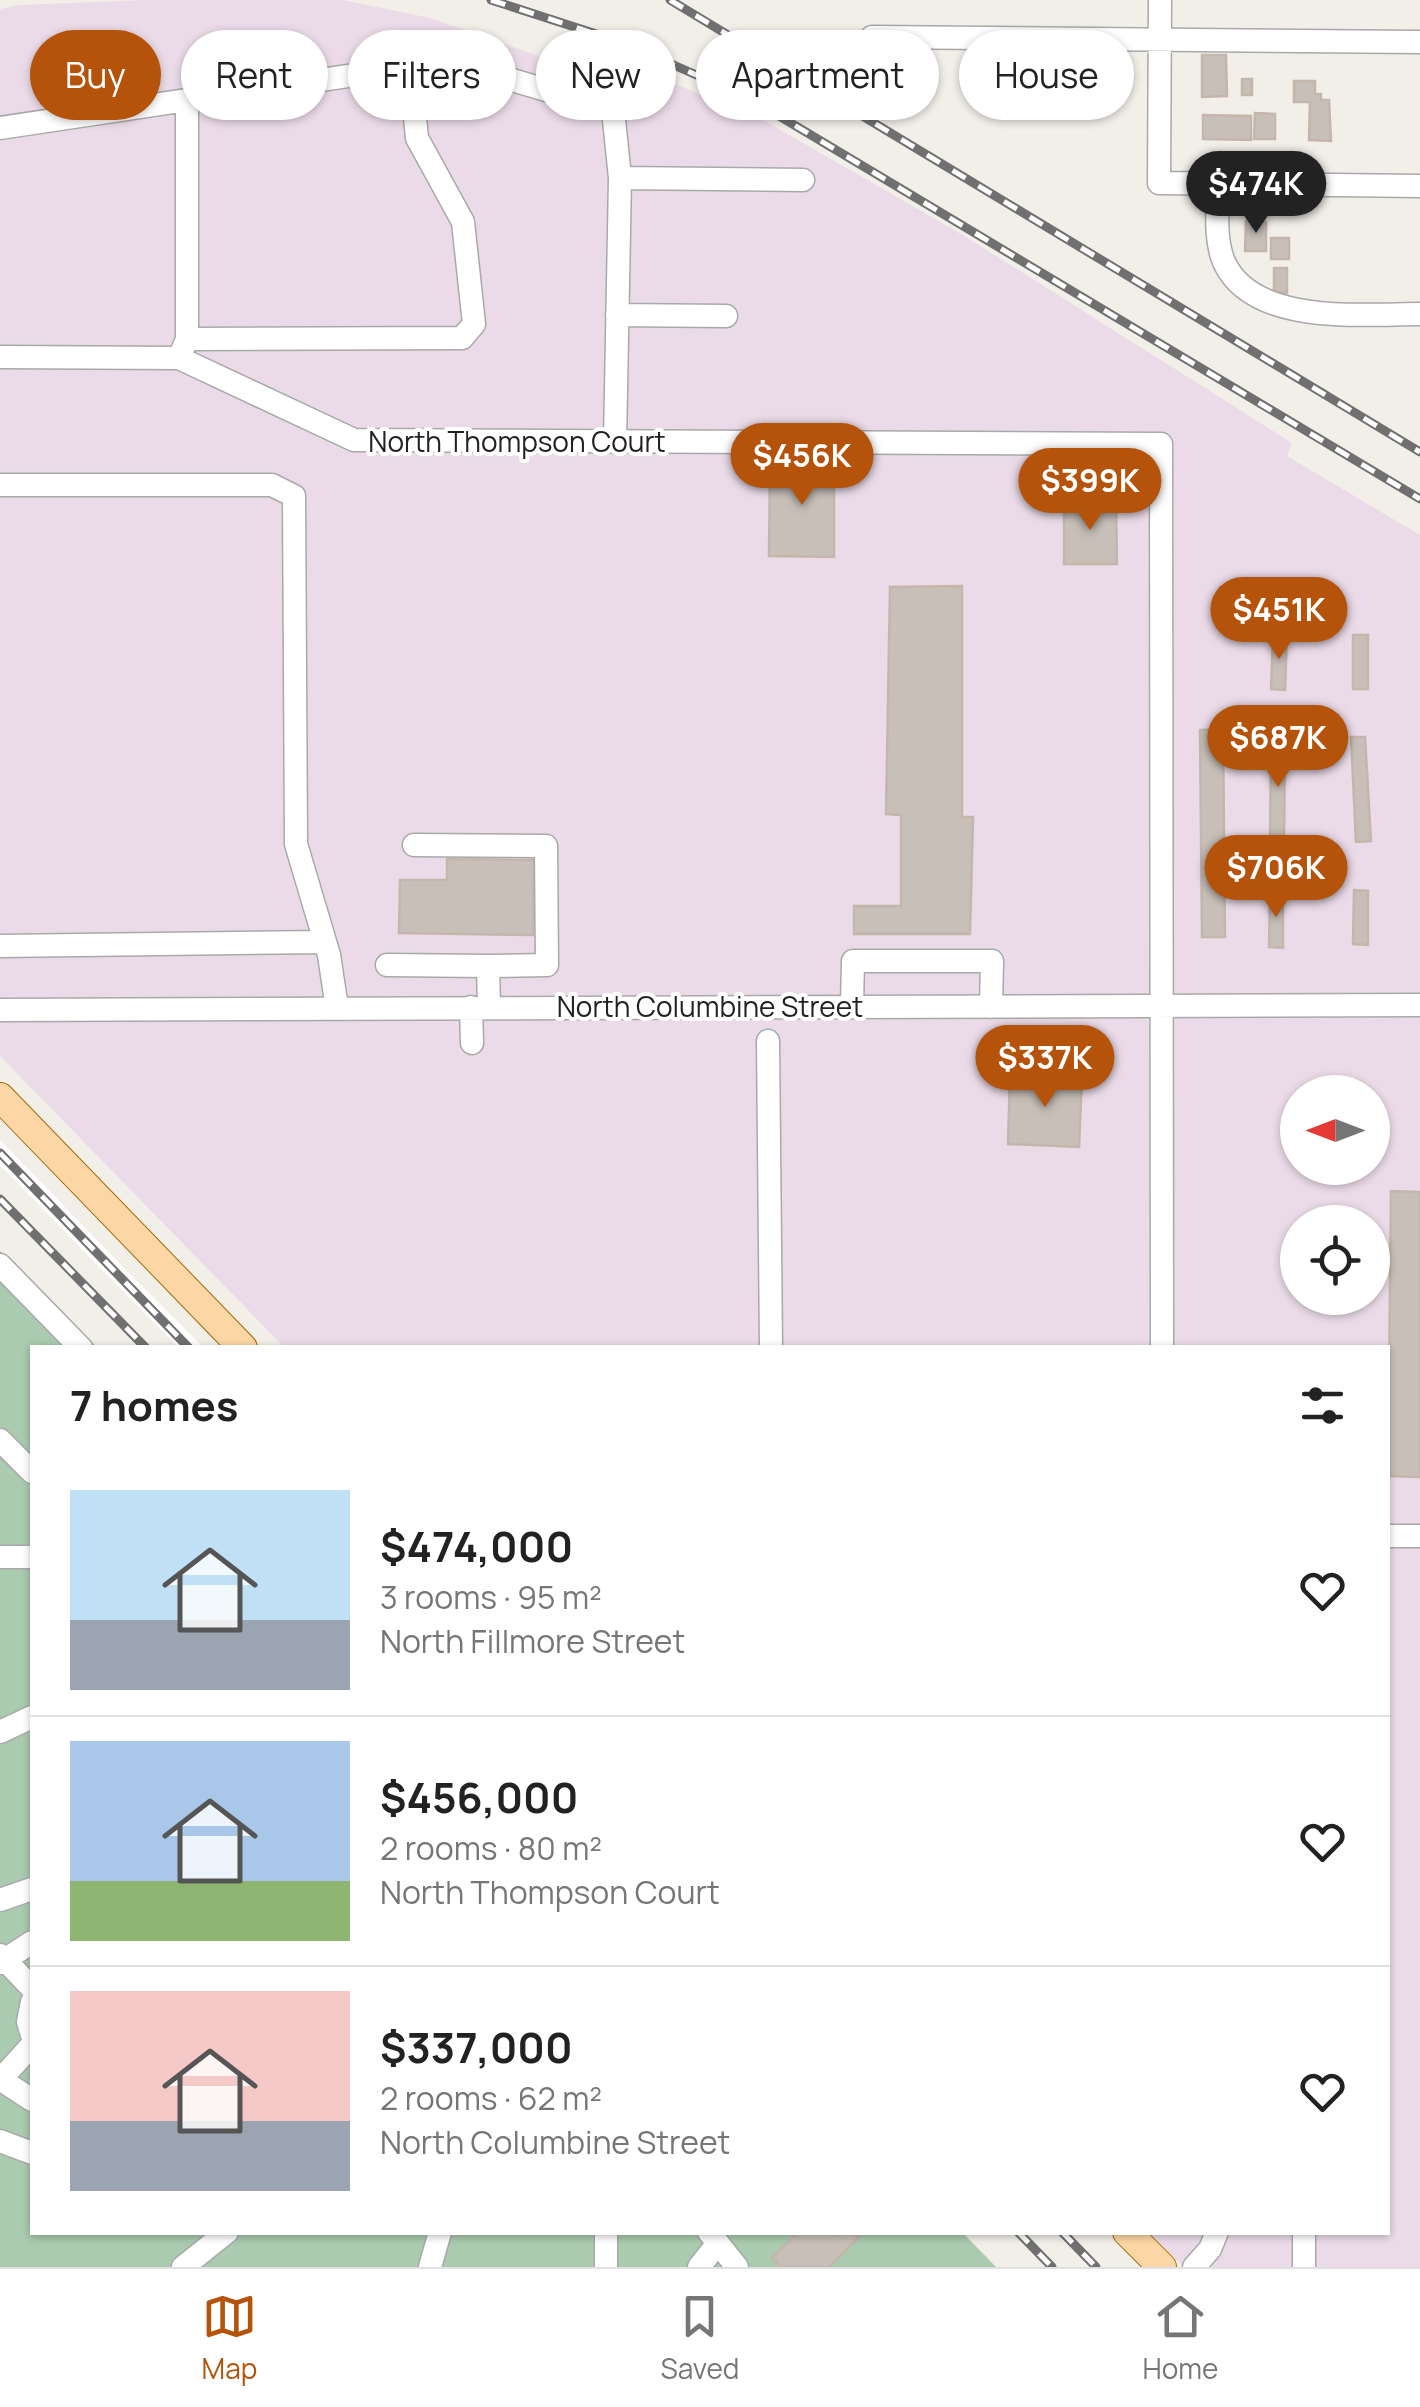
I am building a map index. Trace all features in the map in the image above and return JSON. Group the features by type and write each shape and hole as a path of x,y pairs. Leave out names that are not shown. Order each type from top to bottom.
{"main road":[{"path":"0,1098 241,1345"},
{"path":"1130,2235 1162,2267"}],"street":[{"path":"1160,0 1159,183 1420,186"},
{"path":"939,37 1420,42"},
{"path":"516,81 614,110 620,178 615,442"},
{"path":"0,128 181,101"},
{"path":"183,348 187,120"},
{"path":"0,357 462,338 474,324 463,222 418,138 416,120"},
{"path":"620,178 803,180"},
{"path":"1218,184 1218,227 1226,265 1258,295 1308,312 1420,314"},
{"path":"617,315 726,316"},
{"name":"North Thompson Court","path":"183,348 354,440 1161,444 1162,1006"},
{"path":"0,485 272,486 294,496 296,844 325,942 337,1008"},
{"path":"388,964 547,964 546,846 414,845"},
{"path":"0,946 325,942"},
{"path":"852,1005 853,960 992,961 991,1007"},
{"path":"472,1043 488,966"},
{"name":"North Columbine Street","path":"0,1010 1420,1005"},
{"path":"1162,1006 1162,1345"},
{"path":"768,1041 770,1345"},
{"path":"0,1265 77,1345"},
{"path":"0,1440 30,1470"},
{"path":"1390,1536 1420,1536"},
{"path":"0,1556 30,1557"},
{"path":"0,1732 30,1718"},
{"path":"0,1900 30,1890"},
{"path":"30,1943 1,1959 30,1986"},
{"path":"30,2047 0,2080 30,2099"},
{"path":"0,2141 30,2152"},
{"path":"183,2267 223,2235"},
{"path":"430,2267 439,2235"},
{"path":"606,2235 606,2267"},
{"path":"1194,2267 1216,2235"},
{"path":"1304,2235 1304,2267"},
{"path":"699,2267 714,2238 737,2267"}],"shaded area":[{"path":"146,0 343,0 430,18 464,30 348,30 348,120 516,120 516,48 536,55 536,120 676,120 676,84 696,93 696,120 767,122 966,237 1292,443 1287,456 1420,535 1420,2267 1184,2267 1152,2235 1390,2235 1390,1345 282,1345 0,1056 0,9"}],"green space":[{"path":"0,1251 95,1345 30,1345 30,2235 965,2235 996,2267 0,2267"}],"pier":[{"path":"0,1140 201,1345 176,1345 0,1165"}],"building":[{"path":"1202,55 1226,55 1227,96 1202,97"},
{"path":"1242,79 1252,79 1252,95 1242,95"},
{"path":"1294,81 1315,81 1315,94 1321,94 1321,100 1329,100 1331,141 1309,140 1310,102 1294,102"},
{"path":"1255,113 1275,114 1275,139 1254,139"},
{"path":"1203,115 1251,116 1251,140 1203,139"},
{"path":"1246,221 1266,222 1266,251 1245,251"},
{"path":"1271,238 1289,238 1289,259 1271,259"},
{"path":"1274,268 1287,268 1287,293 1274,293"},
{"path":"770,459 834,460 834,557 769,556"},
{"path":"1116,501 1117,564 1064,564 1064,502"},
{"path":"962,586 962,817 973,817 970,934 854,934 854,906 901,906 901,815 886,814 890,587"},
{"path":"1273,635 1287,636 1285,690 1271,689"},
{"path":"1353,635 1368,635 1368,689 1353,689"},
{"path":"1223,729 1225,937 1202,937 1200,730"},
{"path":"1271,737 1285,737 1284,844 1270,844"},
{"path":"1351,737 1365,737 1371,841 1356,842"},
{"path":"447,859 534,860 533,935 399,933 400,880 447,880"},
{"path":"1354,890 1368,891 1368,945 1353,944"},
{"path":"1270,891 1283,891 1283,948 1269,947"},
{"path":"1010,1073 1082,1076 1079,1147 1008,1144"},
{"path":"1391,1191 1420,1192 1420,1477 1390,1476"},
{"path":"795,2235 858,2238 829,2267 781,2267 772,2258"}],"railway":[{"path":"491,0 621,42 749,98 1420,499"},
{"path":"670,0 1420,452"},
{"path":"0,1153 186,1345"},
{"path":"0,1199 143,1345"},
{"path":"1021,2235 1052,2267"},
{"path":"1065,2235 1096,2267"}]}
